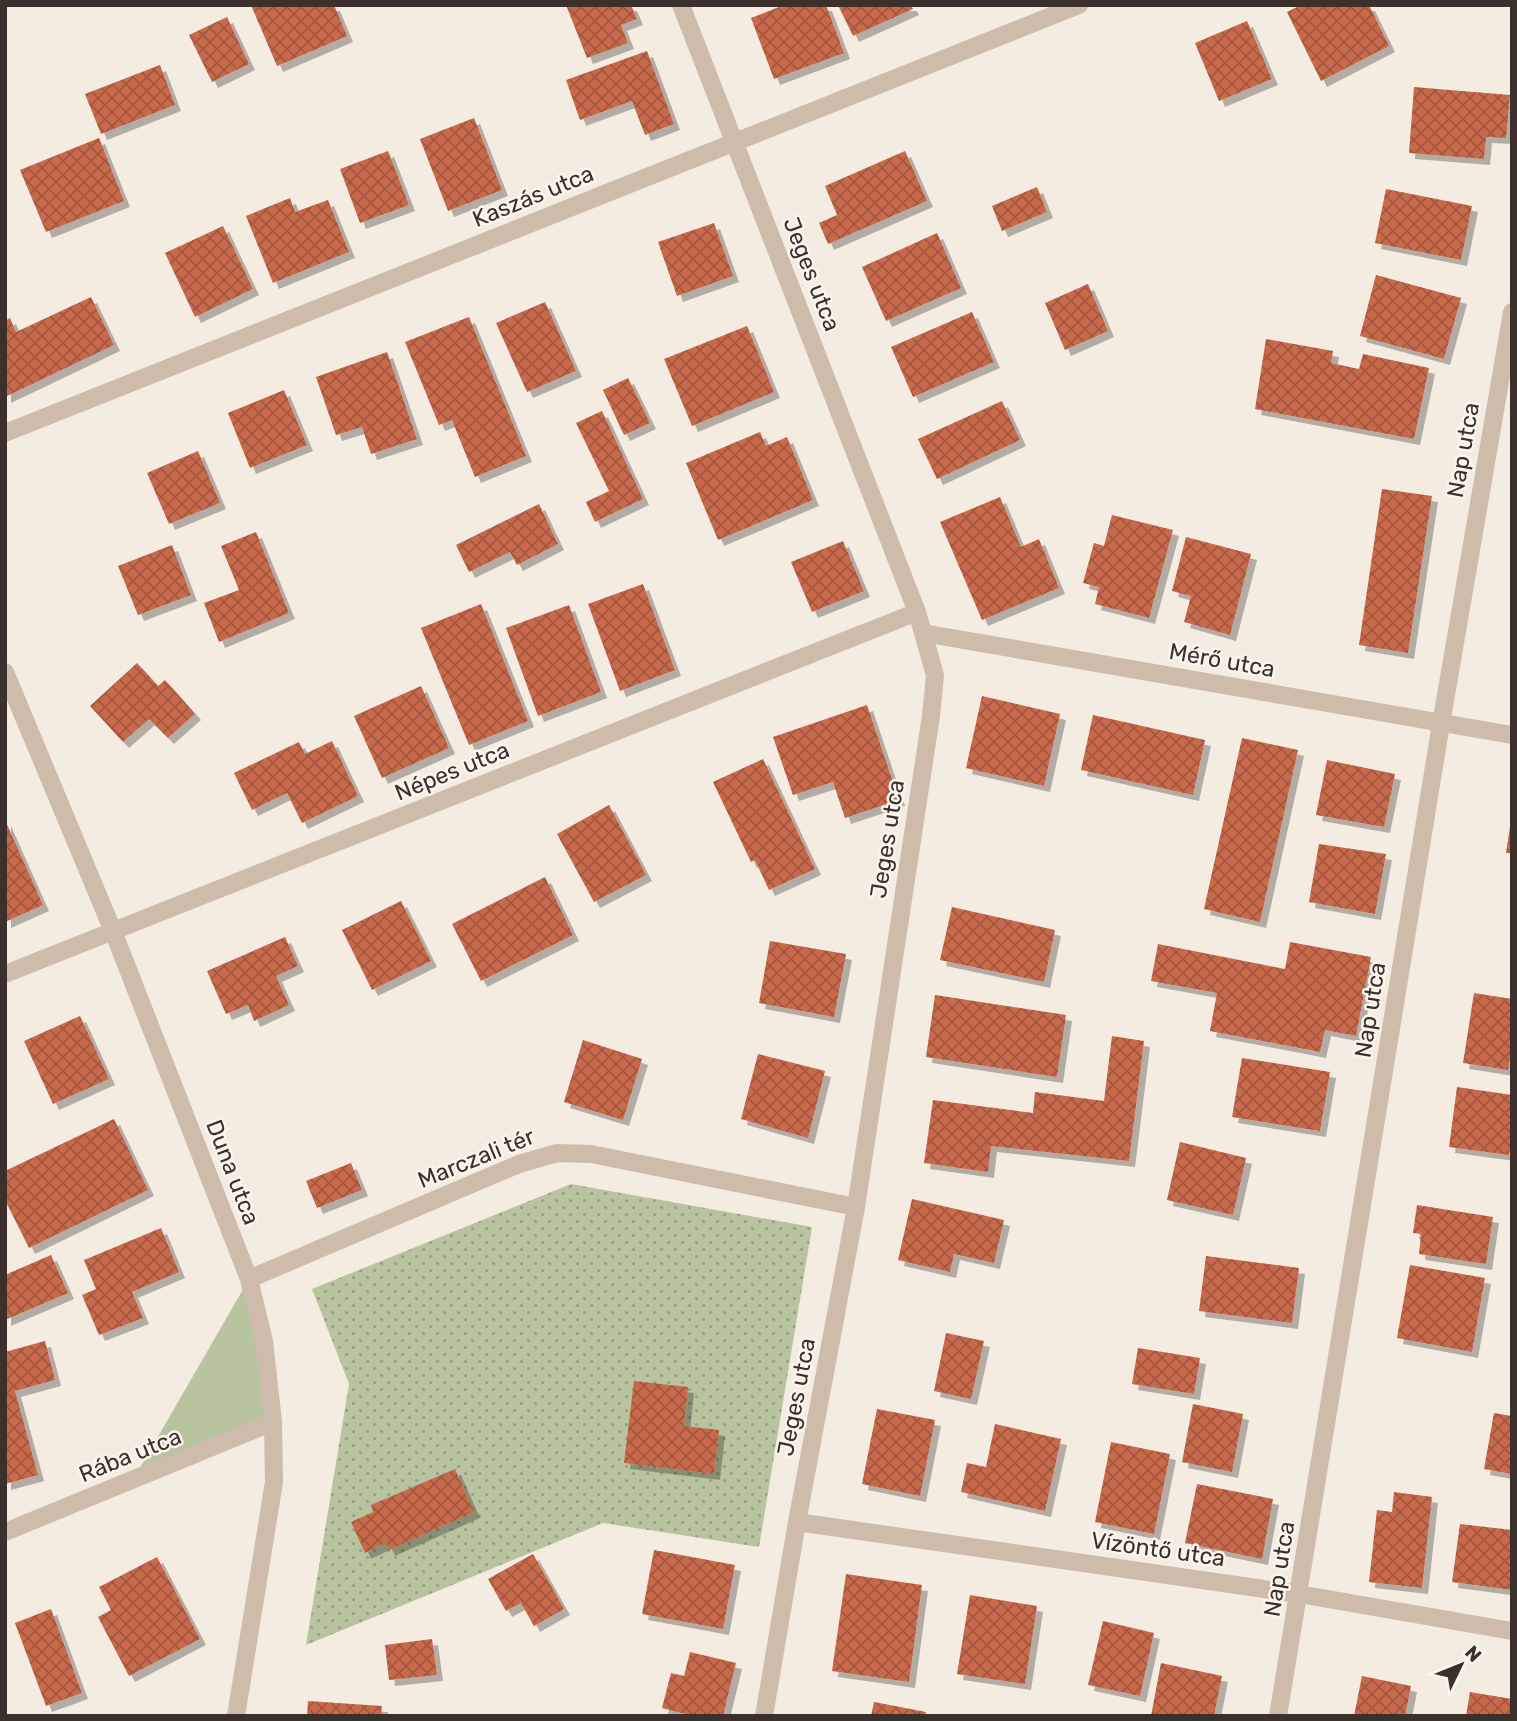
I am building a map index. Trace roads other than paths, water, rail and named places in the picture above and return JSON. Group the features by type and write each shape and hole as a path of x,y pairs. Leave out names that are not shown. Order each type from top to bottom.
{"street":[{"name":"Jeges utca","path":"681,5 917,612 935,675 856,1207 764,1716"},
{"name":"Kaszás utca","path":"5,433 1079,5"},
{"name":"Nap utca","path":"1278,1716 1441,724 1512,312"},
{"name":"Népes utca","path":"5,974 917,612"},
{"name":"Mérő utca","path":"923,633 1512,736"},
{"name":"Duna utca","path":"5,672 113,931 249,1279 264,1341 273,1422 274,1482 236,1716"},
{"name":"Marczali tér","path":"249,1279 519,1164 557,1153 591,1154 856,1207"},
{"name":"Rába utca","path":"5,1532 273,1422"},
{"name":"Vízöntő utca","path":"797,1522 1300,1594 1512,1631"}]}
